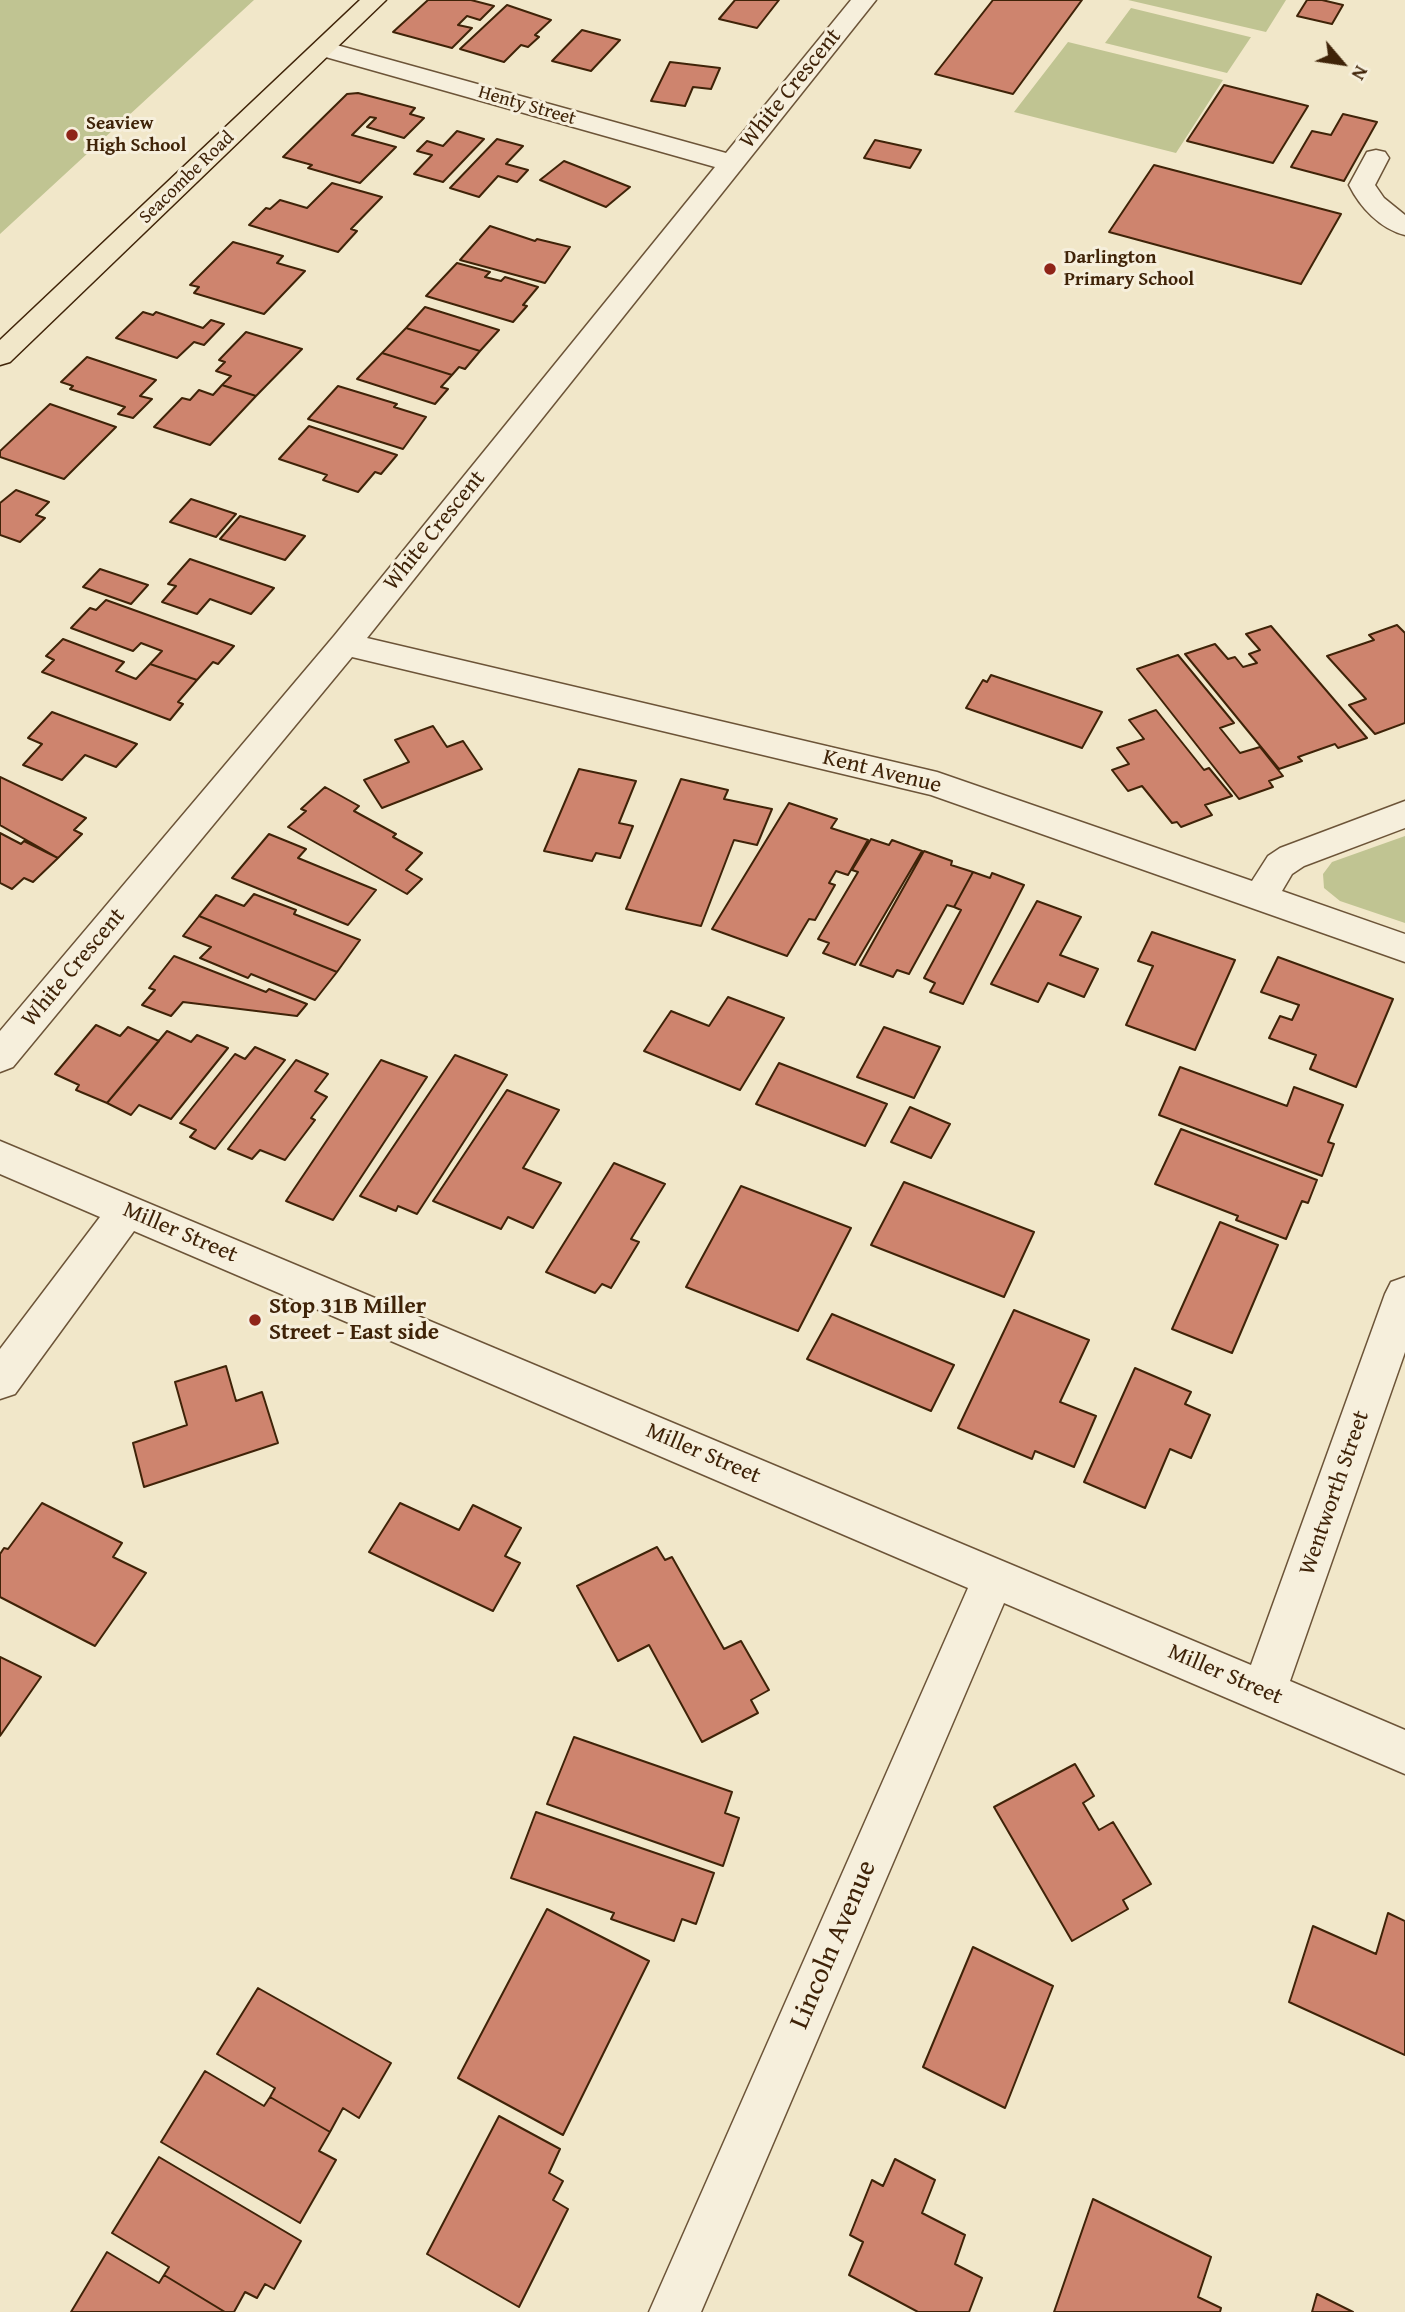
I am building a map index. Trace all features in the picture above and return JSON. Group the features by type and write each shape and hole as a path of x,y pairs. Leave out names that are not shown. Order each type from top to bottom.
{"main road":[{"name":"Seacombe Road","path":"0,356 374,0"}],"street":[{"name":"White Crescent","path":"0,1057 345,644 864,0"},
{"name":"Henty Street","path":"324,49 731,163"},
{"path":"1376,158 1362,185 1369,198 1405,227"},
{"name":"Kent Avenue","path":"345,644 937,784 1405,948"},
{"path":"1260,897 1280,865 1292,857 1405,814"},
{"name":"Miller Street","path":"0,1157 1405,1752"},
{"path":"0,1381 127,1211"},
{"name":"Wentworth Street","path":"1264,1692 1405,1294"},
{"name":"Lincoln Avenue","path":"674,2312 994,1577"}],"green space":[{"name":"Seaview High School","path":"0,0 254,0 0,234"},
{"path":"1128,0 1286,0 1266,32"},
{"path":"1131,8 1251,37 1227,73 1105,43"},
{"path":"1068,42 1223,80 1176,153 1014,112"},
{"path":"1405,836 1405,923 1340,901 1324,888 1323,874 1332,862"}],"building":[{"path":"428,0 471,0 494,6 480,20 467,16 458,25 472,28 452,48 393,32"},
{"path":"735,0 779,0 757,28 719,19"},
{"path":"993,0 1082,0 1013,94 935,74"},
{"path":"1307,0 1343,5 1332,24 1297,16"},
{"path":"507,5 551,20 535,35 539,37 528,47 521,45 504,62 460,49"},
{"path":"582,30 620,40 591,71 552,61"},
{"path":"670,62 720,68 711,89 693,87 685,106 651,101"},
{"path":"1224,85 1308,106 1273,163 1187,141"},
{"path":"358,93 415,108 410,114 424,118 404,138 367,127 376,118 370,117 352,135 396,147 360,183 308,168 312,165 283,157 347,94"},
{"path":"1343,114 1377,122 1344,181 1291,167 1312,131 1331,135"},
{"path":"457,131 484,139 443,182 414,174 432,155 417,151 427,141 443,146"},
{"path":"497,139 523,146 506,164 528,170 517,182 498,176 479,197 450,188"},
{"path":"875,140 921,150 910,168 864,158"},
{"path":"564,161 630,187 606,207 540,180"},
{"path":"1154,165 1341,214 1301,284 1109,232"},
{"path":"332,183 382,197 351,229 357,231 338,252 249,225 266,208 270,209 280,200 307,208"},
{"path":"490,226 535,241 537,239 570,247 545,283 460,260"},
{"path":"233,242 283,256 277,263 305,271 264,314 194,293 199,287 190,285"},
{"path":"457,263 490,272 485,277 501,281 505,277 538,287 513,322 426,296"},
{"path":"425,307 499,330 480,351 406,328"},
{"path":"143,312 153,315 156,312 203,328 211,320 224,324 204,345 194,342 177,358 116,338"},
{"path":"406,328 480,351 465,369 459,367 452,375 382,353"},
{"path":"246,332 302,349 256,396 222,385 231,376 216,371 225,362 219,360"},
{"path":"382,353 452,375 441,387 448,389 435,404 357,379"},
{"path":"87,357 156,380 140,396 152,399 133,418 118,414 125,407 70,389 73,386 61,382"},
{"path":"222,385 256,396 210,445 154,427 182,398 190,400 199,390 213,395"},
{"path":"338,386 397,404 394,407 426,417 403,449 308,419"},
{"path":"50,404 116,427 64,479 0,457 0,451"},
{"path":"309,426 397,455 381,474 375,472 358,492 323,480 327,475 279,459"},
{"path":"16,490 49,502 36,515 45,518 20,542 0,535 0,503"},
{"path":"191,499 236,514 216,537 170,522"},
{"path":"240,516 305,536 285,560 220,539"},
{"path":"190,559 274,588 251,614 210,599 197,614 162,602 176,586 168,584"},
{"path":"100,569 148,585 131,604 83,587"},
{"path":"106,600 234,646 218,664 213,662 197,680 150,664 162,651 141,643 133,651 71,628 90,608 96,610"},
{"path":"1397,625 1405,633 1405,723 1375,734 1349,705 1366,699 1327,656 1374,640 1369,635"},
{"path":"1271,626 1367,738 1338,748 1335,744 1298,757 1302,761 1279,769 1185,654 1215,644 1228,659 1235,657 1243,667 1257,663 1249,654 1260,650 1246,634"},
{"path":"63,639 124,662 116,671 136,679 150,664 197,680 178,702 183,704 170,720 42,672 54,660 46,656"},
{"path":"1178,655 1234,723 1220,728 1240,753 1260,747 1283,776 1269,781 1273,787 1239,799 1137,669"},
{"path":"991,675 1102,712 1082,748 966,708 983,680 987,682"},
{"path":"1156,710 1204,770 1209,768 1232,796 1205,805 1212,815 1181,827 1177,822 1172,823 1142,786 1128,791 1112,770 1129,764 1117,748 1144,739 1129,720"},
{"path":"52,712 137,744 116,767 85,755 62,780 23,765 42,744 28,738"},
{"path":"433,726 447,747 463,741 482,769 382,808 364,780 409,762 395,740"},
{"path":"579,769 636,781 619,823 633,826 620,858 596,853 592,861 544,851"},
{"path":"0,777 86,818 74,830 82,834 58,858 0,825"},
{"path":"681,779 728,790 724,799 772,809 757,845 734,840 701,926 626,909"},
{"path":"325,787 359,806 354,811 396,834 393,837 422,853 406,870 422,879 407,894 288,827 306,811 301,809"},
{"path":"789,803 837,819 831,828 868,840 848,875 836,871 829,883 835,885 815,920 809,919 787,956 712,929"},
{"path":"0,833 21,844 24,841 58,858 33,882 24,878 12,889 0,883"},
{"path":"269,834 306,849 298,858 376,890 348,925 232,878"},
{"path":"871,839 889,845 892,840 922,851 855,965 823,953 829,943 818,939 858,872 852,870"},
{"path":"924,851 952,861 951,865 973,872 954,907 947,905 909,974 897,970 893,977 860,965"},
{"path":"973,872 990,878 992,873 1024,885 963,1004 930,992 935,983 924,978 961,910 954,907"},
{"path":"254,894 296,910 294,914 360,940 337,972 199,916 216,895 244,906"},
{"path":"1037,901 1081,917 1060,955 1098,969 1084,997 1048,983 1038,1002 991,984"},
{"path":"199,916 337,972 315,1000 251,974 248,978 200,958 211,947 183,936"},
{"path":"1152,932 1235,960 1195,1050 1126,1025 1153,966 1138,961"},
{"path":"174,956 266,992 269,989 307,1004 297,1016 183,1002 171,1016 142,1005 155,990 149,988"},
{"path":"1278,957 1393,999 1356,1087 1310,1069 1316,1055 1269,1038 1280,1016 1292,1020 1299,1005 1261,992"},
{"path":"728,997 784,1018 740,1090 644,1051 671,1011 709,1026"},
{"path":"96,1025 120,1036 128,1027 159,1041 107,1103 76,1090 79,1085 55,1074"},
{"path":"884,1027 940,1047 914,1098 857,1077"},
{"path":"167,1031 191,1042 197,1035 228,1048 171,1119 139,1105 131,1115 107,1103"},
{"path":"255,1047 285,1060 215,1149 190,1137 196,1130 180,1123 235,1054 245,1059"},
{"path":"455,1055 507,1075 417,1214 398,1206 396,1211 360,1196"},
{"path":"296,1060 328,1074 315,1091 327,1097 311,1118 315,1120 285,1160 260,1150 252,1159 228,1149"},
{"path":"381,1060 427,1077 333,1220 286,1201"},
{"path":"779,1063 887,1104 865,1146 756,1104"},
{"path":"1180,1067 1287,1106 1294,1087 1343,1105 1328,1142 1334,1144 1322,1176 1159,1115"},
{"path":"507,1090 559,1110 523,1168 561,1183 533,1228 508,1217 501,1229 433,1201"},
{"path":"910,1107 950,1124 931,1158 891,1142"},
{"path":"1181,1129 1317,1180 1308,1203 1302,1201 1286,1239 1236,1220 1238,1216 1155,1184"},
{"path":"614,1163 665,1184 631,1239 639,1242 611,1288 602,1284 595,1293 546,1272"},
{"path":"904,1182 1034,1232 1004,1297 871,1245"},
{"path":"741,1186 851,1228 798,1331 686,1287"},
{"path":"1220,1222 1278,1245 1232,1353 1172,1329"},
{"path":"1014,1310 1089,1340 1060,1402 1096,1416 1074,1467 1035,1451 1032,1459 958,1428"},
{"path":"832,1314 954,1365 931,1411 807,1359"},
{"path":"226,1366 236,1401 262,1392 278,1443 144,1487 133,1443 187,1425 175,1382"},
{"path":"1135,1368 1191,1392 1185,1404 1210,1415 1191,1458 1170,1449 1145,1508 1084,1482"},
{"path":"42,1503 122,1543 113,1557 146,1573 95,1646 0,1597 0,1554 4,1548 8,1549"},
{"path":"400,1503 459,1530 473,1505 521,1528 505,1556 520,1563 493,1611 369,1552"},
{"path":"657,1547 665,1560 672,1557 724,1649 741,1641 769,1690 751,1700 758,1713 702,1742 649,1645 618,1661 577,1586"},
{"path":"0,1657 41,1677 0,1736"},
{"path":"574,1737 732,1792 725,1813 739,1818 723,1866 547,1804"},
{"path":"1075,1764 1094,1796 1083,1803 1099,1830 1113,1822 1151,1884 1123,1900 1128,1909 1072,1941 994,1807"},
{"path":"536,1812 714,1873 696,1924 682,1919 674,1941 611,1919 614,1913 511,1878"},
{"path":"547,1909 649,1961 563,2135 458,2078"},
{"path":"1388,1913 1405,1921 1405,2055 1289,2002 1313,1926 1376,1954"},
{"path":"973,1947 1053,1986 1005,2108 923,2067"},
{"path":"258,1988 391,2063 359,2118 343,2108 330,2132 270,2097 275,2088 217,2054"},
{"path":"205,2071 264,2106 270,2097 330,2132 319,2151 336,2160 300,2223 161,2142"},
{"path":"499,2116 560,2149 549,2173 563,2181 553,2200 568,2209 519,2307 427,2254"},
{"path":"159,2157 301,2241 274,2289 265,2284 257,2298 245,2292 234,2312 225,2312 164,2275 169,2267 112,2233"},
{"path":"895,2159 935,2180 922,2213 965,2235 955,2264 982,2278 969,2312 918,2312 849,2275 863,2242 850,2235 872,2180 883,2186"},
{"path":"1093,2199 1211,2257 1198,2297 1221,2308 1220,2312 1054,2312"},
{"path":"107,2252 159,2283 164,2275 225,2312 71,2312"},
{"path":"1317,2294 1353,2312 1312,2312"}],"place":[{"name":"Seaview High School","path":"72,135"},
{"name":"Darlington Primary School","path":"1050,269"},
{"name":"Stop 31B Miller Street - East side","path":"255,1320"}]}
